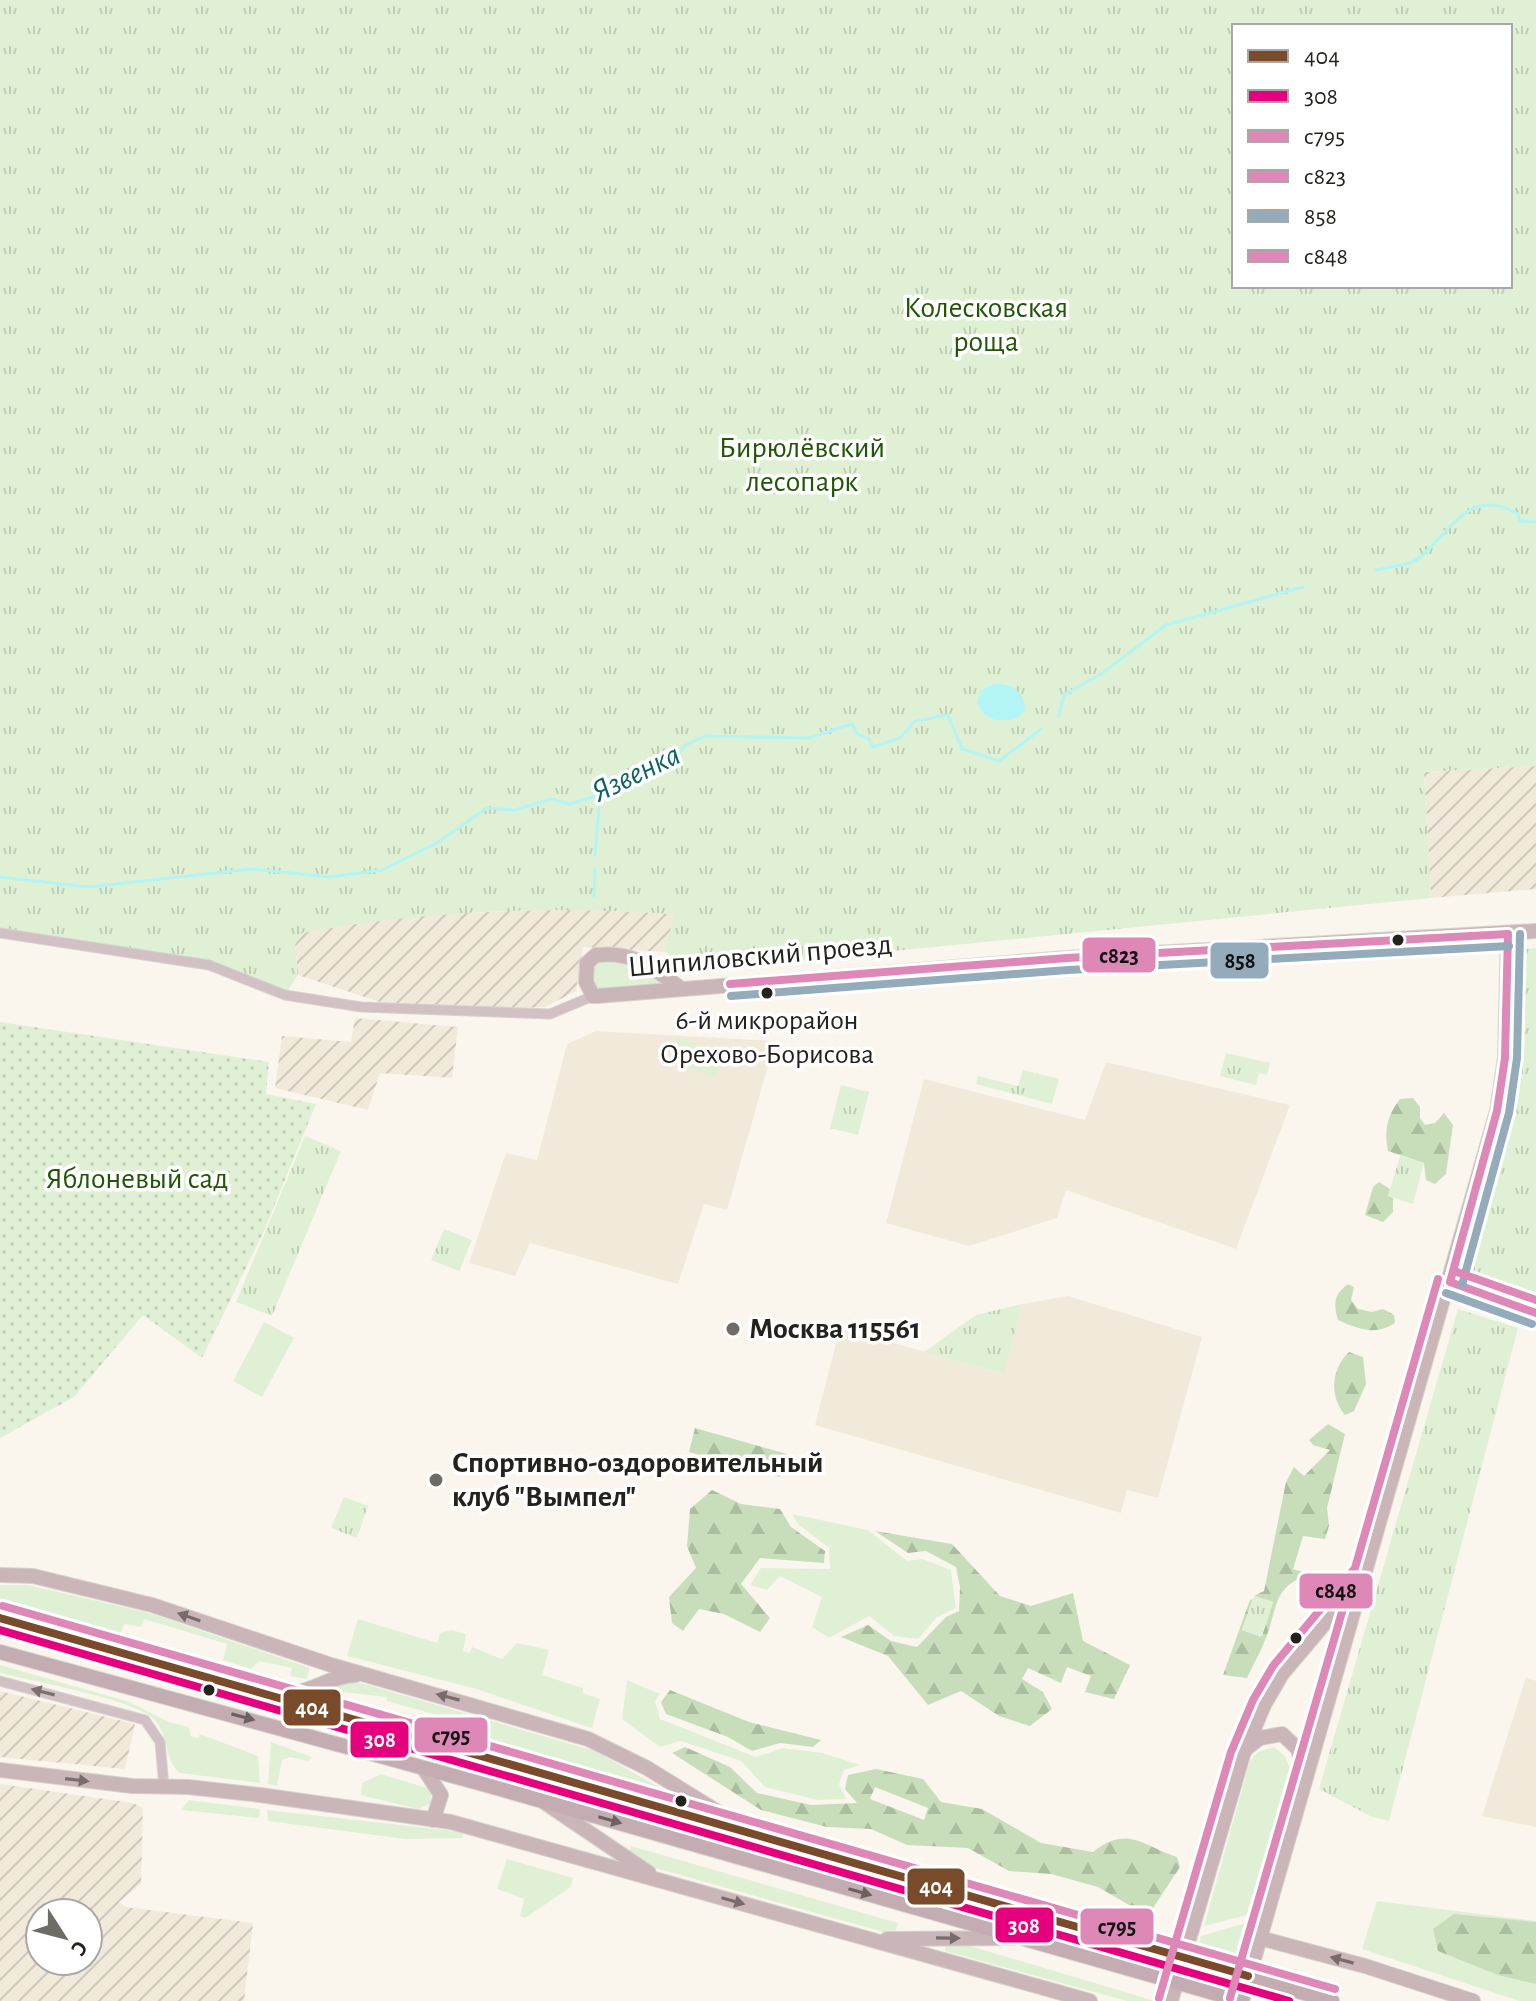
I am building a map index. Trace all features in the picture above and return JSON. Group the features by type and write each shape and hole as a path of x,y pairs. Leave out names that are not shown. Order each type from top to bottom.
{"main road":[{"name":"Шипиловский проезд","path":"593,996 1067,958 1536,931"},
{"path":"0,1652 543,1801 1242,2001 1497,1111 1505,1058 1508,934"},
{"path":"593,996 586,982 587,963 596,955 617,953 637,958 679,987"},
{"path":"1450,1282 1536,1313"},
{"path":"1171,2001 1243,1755 1264,1705 1282,1674 1366,1574"},
{"path":"0,1575 33,1576 152,1605 368,1676 598,1743 647,1768 757,1835"},
{"path":"0,1618 1332,2001"},
{"path":"255,1692 293,1695 343,1676 368,1676"},
{"path":"1243,1755 1260,1738 1282,1734 1298,1749 1306,1778"},
{"path":"424,1769 441,1795 433,1820"},
{"path":"0,1770 260,1795 433,1820 507,1837 1090,2001"},
{"path":"543,1801 658,1879"},
{"path":"870,1939 1025,1938"},
{"path":"1260,1938 1365,1966 1473,2001"}],"street":[{"name":"Шипиловский проезд","path":"0,933 209,965 285,995 361,1007 550,1014 593,996"},
{"path":"0,1681 137,1716 158,1736 164,1787"}],"shaded area":[{"path":"1536,766 1536,889 1431,898 1424,772"},
{"path":"574,908 675,914 665,952 583,947 576,991 545,1007 451,1010 386,1004 298,975 295,944 302,933 385,917"},
{"path":"355,1018 458,1027 452,1078 380,1073 368,1110 275,1088 282,1036 351,1042"},
{"path":"596,1031 775,1041 727,1210 704,1204 678,1284 530,1243 515,1276 469,1263 506,1153 537,1160 567,1044"},
{"path":"1106,1062 1290,1105 1236,1249 1066,1190 1057,1218 969,1246 886,1223 924,1079 1085,1120"},
{"path":"1068,1296 1202,1337 1158,1498 1127,1490 1121,1513 815,1425 840,1328 1003,1374 1022,1304"},
{"path":"1526,1677 1536,1681 1536,1827 1482,1816"},
{"path":"0,1691 135,1724 125,1769 0,1757"},
{"path":"0,1784 133,1803 143,1808 141,1884 119,1902 126,1907 253,1923 244,2001 0,2001"}],"green space":[{"name":"Бирюлёвский лесопарк","path":"0,0 1536,0 1536,766 1424,772 1431,898 700,970 665,952 674,914 580,910 487,912 395,919 302,933 295,945 298,975 285,995 231,972 0,933"},
{"path":"1536,948 1536,1294 1468,1272 1513,1104 1526,949"},
{"path":"617,953 679,987 593,996 587,963"},
{"name":"Яблоневый сад","path":"0,1022 269,1062 266,1094 316,1104 264,1231 202,1358 143,1315 74,1397 0,1438"},
{"path":"678,1038 724,1054 715,1078 670,1061"},
{"path":"1226,1053 1270,1063 1267,1075 1259,1073 1256,1085 1220,1076"},
{"path":"1023,1070 1059,1079 1052,1104 976,1084 978,1076 1018,1086"},
{"path":"841,1085 869,1092 858,1135 830,1128"},
{"path":"1413,1098 1420,1107 1420,1118 1425,1125 1435,1123 1444,1113 1453,1125 1446,1174 1435,1184 1426,1180 1424,1163 1388,1151 1386,1136 1389,1117 1400,1099"},
{"path":"305,1136 341,1151 272,1316 236,1302"},
{"path":"1400,1156 1424,1163 1413,1204 1388,1196"},
{"path":"1379,1182 1390,1189 1388,1196 1393,1198 1393,1212 1383,1222 1365,1215 1373,1187"},
{"path":"444,1229 472,1240 459,1271 431,1260"},
{"path":"1348,1284 1354,1287 1351,1300 1358,1309 1372,1312 1383,1309 1394,1315 1395,1323 1373,1330 1338,1320 1336,1300"},
{"path":"1022,1304 1004,1374 924,1352 976,1315"},
{"path":"1458,1309 1518,1328 1389,1821 1372,1817 1319,1789"},
{"path":"264,1322 294,1338 262,1397 233,1381"},
{"path":"1349,1352 1363,1357 1366,1384 1354,1411 1345,1415 1336,1400 1334,1383 1339,1366"},
{"path":"1328,1424 1345,1434 1327,1508 1329,1526 1325,1539 1303,1536 1293,1569 1309,1574 1284,1590 1247,1678 1223,1675 1250,1600 1253,1599 1242,1630 1262,1636 1273,1602 1254,1596 1264,1591 1286,1482 1294,1467 1304,1476 1330,1450 1313,1445 1309,1440"},
{"path":"695,1428 787,1454 780,1477 689,1452"},
{"path":"712,1490 741,1504 780,1509 791,1527 825,1551 824,1563 760,1558 741,1584 770,1618 760,1632 724,1614 699,1609 683,1631 672,1623 669,1597 696,1568 687,1546 690,1509"},
{"path":"344,1497 368,1506 357,1538 331,1528"},
{"path":"792,1514 868,1530 907,1561 922,1559 951,1570 956,1608 937,1617 918,1639 894,1636 869,1616 829,1638 812,1627 822,1597 780,1576 767,1590 750,1585 761,1568 830,1569 829,1548 798,1524"},
{"path":"875,1531 952,1544 1000,1596 1031,1606 1073,1593 1083,1641 1130,1665 1114,1699 1085,1692 1091,1676 1067,1667 1061,1683 1028,1668 1022,1679 1043,1692 1052,1709 1030,1726 999,1716 961,1691 928,1705 888,1656 841,1637 868,1625 891,1641 917,1647 946,1617 959,1611 960,1587 956,1567 926,1551 908,1553"},
{"path":"0,1585 28,1585 153,1614 310,1668 307,1679 290,1676 292,1668 259,1661 251,1669 223,1660 227,1644 144,1619 141,1627 124,1624 121,1633 0,1598"},
{"path":"1254,1596 1273,1602 1261,1637 1242,1630"},
{"path":"358,1619 437,1643 440,1633 451,1630 466,1634 463,1651 470,1653 472,1647 502,1659 517,1643 549,1650 542,1675 583,1688 583,1693 600,1699 592,1728 473,1688 347,1656"},
{"path":"0,1665 127,1701 169,1722 189,1727 191,1736 198,1738 200,1734 258,1756 260,1783 180,1773 171,1762 159,1725 143,1712 106,1698 0,1673"},
{"path":"627,1680 660,1694 655,1701 660,1719 756,1757 783,1748 822,1753 860,1765 844,1770 839,1784 846,1799 818,1800 765,1787 741,1761 681,1741 660,1747 622,1719"},
{"path":"361,1683 595,1751 664,1790 484,1739 485,1734 451,1719 387,1701 387,1697 325,1690 340,1684"},
{"path":"670,1690 749,1722 821,1740 813,1747 780,1743 752,1751 728,1737 666,1714 661,1702"},
{"path":"271,1742 312,1757 308,1761 290,1757 282,1760 277,1786 268,1784"},
{"path":"685,1747 730,1767 757,1793 811,1805 857,1803 845,1789 848,1775 876,1769 923,1779 941,1802 982,1809 1041,1843 1093,1852 1115,1840 1134,1840 1177,1857 1180,1867 1153,1908 1129,1905 1098,1887 1051,1874 1009,1871 968,1848 907,1845 871,1829 827,1827 761,1810 672,1753","holes":["875,1787 928,1808 924,1820 870,1799"]},
{"path":"1274,1747 1285,1756 1290,1768 1247,1915 1204,1926 1250,1761 1258,1752"},
{"path":"381,1774 427,1788 431,1794 430,1804 418,1809 361,1795 362,1783"},
{"path":"189,1800 260,1809 259,1818 181,1810"},
{"path":"267,1810 462,1832 463,1838 405,1839 268,1821"},
{"path":"631,1846 898,1923 894,1935 645,1865 628,1854"},
{"path":"507,1859 573,1878 571,1887 525,1918 520,1916 524,1899 497,1889"},
{"path":"1377,1901 1536,1921 1536,2001 1519,2001 1362,1949"},
{"path":"1454,1914 1536,1922 1536,1984 1498,1975 1438,1951 1433,1929"},
{"path":"1245,1923 1235,1955 1199,1944 1201,1936"},
{"path":"946,1942 974,1947 1155,2001 1127,2001 945,1951"}],"water":[{"path":"994,684 1007,685 1019,693 1025,710 1018,718 993,719 980,709 977,703 981,690"}],"waterway":[{"name":"Язвенка","path":"1376,570 1415,561 1462,516 1486,505 1518,514 1520,521 1536,522"},
{"name":"Язвенка","path":"1059,716 1064,695 1101,674 1166,625 1303,587"},
{"name":"Язвенка","path":"0,877 89,887 251,869 329,877 382,870 437,843 487,808 515,810 552,799 569,804 600,795 652,767 672,761 686,745 705,736 808,738 852,724 857,734 869,739 873,747 900,738 915,721 948,715 962,749 999,761 1041,729"},
{"path":"595,855 600,795"},
{"path":"594,896 595,869"}],"transit line":[{"name":"с823","path":"730,984 1067,958 1508,934"},
{"name":"с823","path":"1450,1282 1497,1111 1505,1058 1508,934"},
{"name":"858","path":"1462,1285 1509,1113 1517,1058 1520,934"},
{"name":"858","path":"731,996 1068,970 1509,946"},
{"name":"с848","path":"1454,1271 1536,1300"},
{"name":"с848","path":"1159,1998 1231,1752 1253,1700 1273,1666 1355,1568 1438,1279"},
{"name":"с823","path":"1450,1282 1536,1313"},
{"name":"858","path":"1446,1293 1532,1324"},
{"name":"с848","path":"1230,1998 1349,1588"},
{"name":"с795","path":"3,1606 1335,1989"},
{"name":"404","path":"0,1618 1248,1976"},
{"name":"308","path":"0,1630 1289,2001"}],"place":[{"name":"6-й микрорайон Орехово-Борисова","path":"767,993"},
{"name":"Москва 115561","path":"733,1329"},
{"name":"Спортивно-оздоровительный клуб \"Вымпел\"","path":"436,1480"}],"park label":[{"name":"Колесковская роща","path":"986,325"}]}
